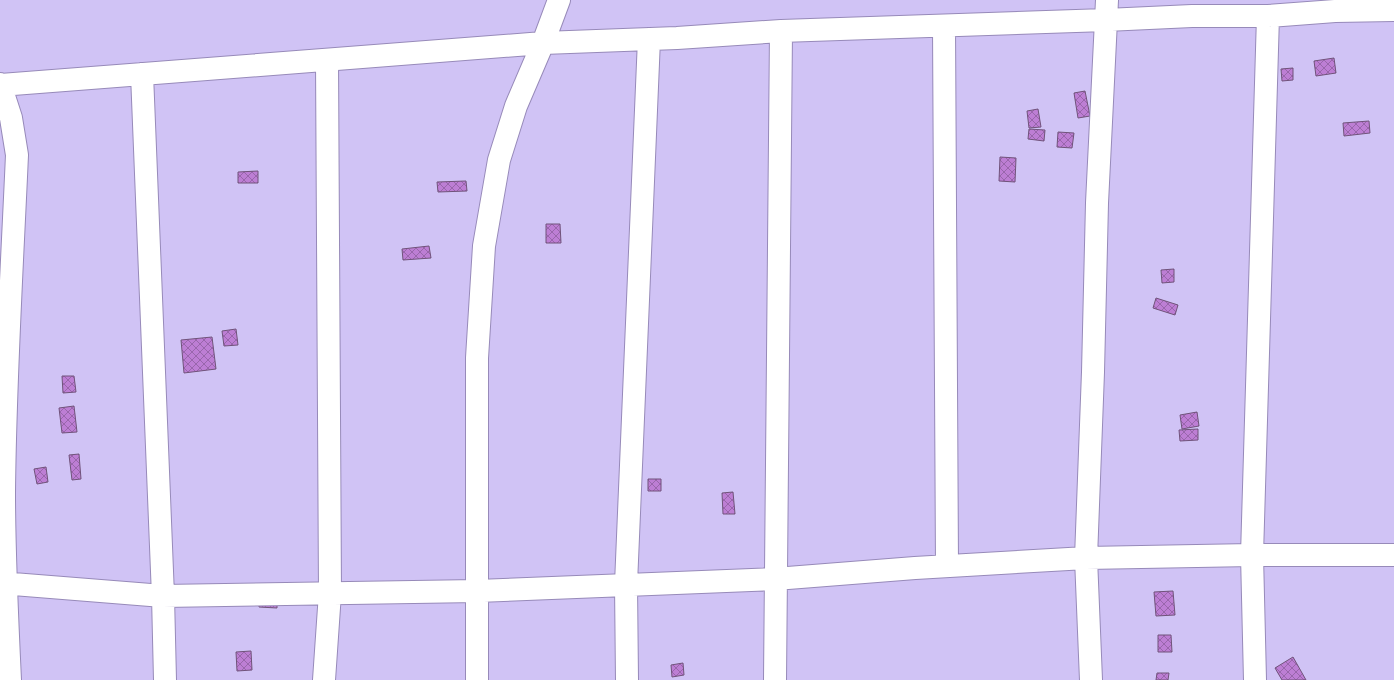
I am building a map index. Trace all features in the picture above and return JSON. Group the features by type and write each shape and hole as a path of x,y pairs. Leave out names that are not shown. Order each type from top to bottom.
{"street":[{"path":"477,680 477,358 484,246 499,160 516,106 543,43 559,0"},
{"path":"10,680 3,583 4,493 6,388 17,155 12,118 0,84 543,43 649,39 781,31 944,26 1107,10 1192,16 1268,16 1335,11 1394,10"},
{"path":"1091,680 1086,558 1093,372 1097,203 1107,10"},
{"path":"1255,680 1252,555 1268,16"},
{"path":"944,26 947,566"},
{"path":"775,680 781,31"},
{"path":"627,680 626,584 649,39"},
{"path":"324,680 330,593 327,60"},
{"path":"142,74 165,680"},
{"path":"3,583 163,596 477,591 775,579 947,566 1086,558 1252,555 1394,555"}],"building":[{"path":"1334,58 1336,73 1316,76 1314,61"},
{"path":"1293,68 1293,80 1282,81 1281,69"},
{"path":"1085,91 1090,116 1078,118 1074,93"},
{"path":"1038,109 1041,127 1029,128 1027,111"},
{"path":"1369,121 1370,133 1344,136 1343,123"},
{"path":"1029,129 1045,130 1044,141 1028,139"},
{"path":"1058,132 1074,133 1072,148 1057,147"},
{"path":"1000,157 1016,158 1015,182 999,181"},
{"path":"258,171 258,183 238,183 238,172"},
{"path":"466,181 467,191 438,192 437,182"},
{"path":"546,224 560,224 561,243 546,243"},
{"path":"429,246 431,258 403,260 402,249"},
{"path":"1174,269 1174,282 1162,283 1161,270"},
{"path":"1156,298 1178,305 1175,315 1153,308"},
{"path":"236,329 238,345 224,346 222,331"},
{"path":"212,337 216,369 184,373 181,340"},
{"path":"62,376 74,376 76,392 63,393"},
{"path":"74,406 77,432 62,433 59,408"},
{"path":"1197,412 1199,426 1182,429 1180,415"},
{"path":"1198,429 1198,440 1180,441 1179,430"},
{"path":"79,454 81,479 72,480 69,455"},
{"path":"46,467 48,482 37,484 34,469"},
{"path":"648,479 661,479 661,491 648,491"},
{"path":"733,492 735,514 723,514 722,493"},
{"path":"1173,591 1175,615 1156,616 1154,592"},
{"path":"259,596 277,597 277,608 259,607"},
{"path":"1158,635 1171,635 1172,652 1158,652"},
{"path":"251,651 252,670 237,671 236,652"},
{"path":"1293,657 1306,680 1282,680 1275,668"},
{"path":"683,663 684,675 672,677 671,665"},
{"path":"1157,673 1169,673 1168,680 1156,680"}]}
